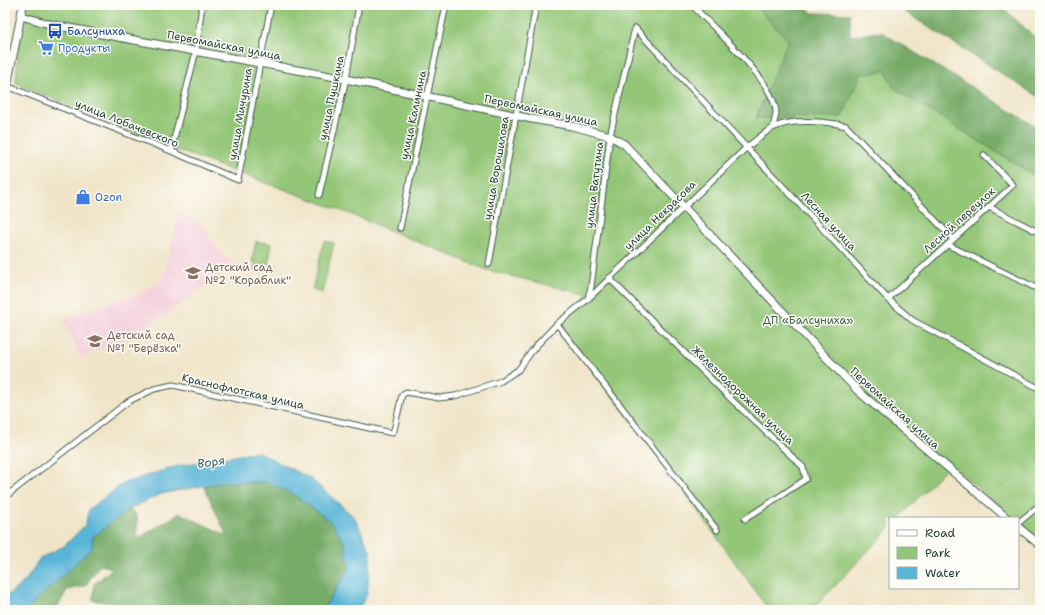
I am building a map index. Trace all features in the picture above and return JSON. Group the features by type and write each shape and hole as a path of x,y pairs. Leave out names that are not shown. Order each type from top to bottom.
{"street":[{"path":"5,96 24,5"},
{"path":"171,151 196,51 202,5"},
{"name":"улица Мичурина","path":"238,180 271,5"},
{"name":"улица Пушкина","path":"319,195 346,79 359,5"},
{"name":"улица Калинина","path":"400,228 446,5"},
{"name":"улица Ворошилова","path":"489,264 536,5"},
{"path":"693,6 762,79 771,96 776,112 773,127 788,122 837,123 846,126 953,240"},
{"name":"Первомайская улица","path":"21,16 53,25 346,79 515,116 572,126 610,136 624,144 682,207 858,391 1006,517"},
{"name":"улица Ватутина","path":"588,299 591,287 610,136 635,28"},
{"name":"Лесная улица","path":"635,28 888,299 912,320 1040,389"},
{"name":"улица Лобачевского","path":"7,86 171,151 238,180"},
{"name":"улица Некрасова","path":"392,433 403,393 409,392 444,398 469,393 501,381 518,370 535,347 557,324 588,299 682,207 747,148 773,127"},
{"name":"Лесной переулок","path":"888,299 1013,185 984,155"},
{"path":"989,207 1040,233"},
{"path":"948,245 1040,290"},
{"name":"Железнодорожная улица","path":"610,278 732,400 803,466 806,479 745,519"},
{"path":"557,324 717,530"},
{"name":"Краснофлотская улица","path":"5,497 129,401 154,389 173,385 392,433"},
{"path":"1019,522 1040,505"},
{"path":"1019,528 1040,545"}],"shaded area":[{"path":"180,212 197,222 232,265 152,324 81,358 63,319 139,294 162,281"}],"green space":[{"name":"ДП «Балсуниха»","path":"23,5 754,5 789,40 756,117 842,117 861,74 886,71 894,88 1040,179 1040,541 1019,523 1019,517 1012,517 950,464 900,517 889,517 889,529 812,610 769,610 662,461 558,326 588,295 487,270 335,208 171,148 16,83"},
{"path":"754,5 805,5 812,13 850,14 850,36 881,32 1040,129 1040,179 894,88 886,71 861,74 842,117 756,118 788,40"},
{"path":"894,5 1000,5 1040,42 1040,98"},
{"path":"256,241 272,244 268,265 264,264 262,272 254,271 256,263 252,262"},
{"path":"324,241 334,243 322,293 312,290"},
{"path":"222,482 266,482 293,494 330,521 345,543 349,568 323,610 127,610 125,606 93,600 94,584 113,568 100,565 85,586 67,590 56,610 26,610 92,548 93,537 129,509 137,516 137,539 180,513 227,536 204,486"}],"water":[{"name":"Воря","path":"258,452 311,479 355,518 371,553 367,594 358,610 323,610 349,568 345,543 330,521 293,494 266,482 222,482 161,494 129,509 93,537 92,548 26,610 5,610 5,598 26,580 40,558 64,546 85,525 89,509 124,483 177,466"}],"place":[{"name":"Балсуниха","path":"55,31"},
{"name":"Продукты","path":"46,48"},
{"name":"Ozon","path":"83,197"},
{"name":"Детский сад №2 \"Кораблик\"","path":"193,273"},
{"name":"Детский сад №1 \"Берёзка\"","path":"95,341"}]}
